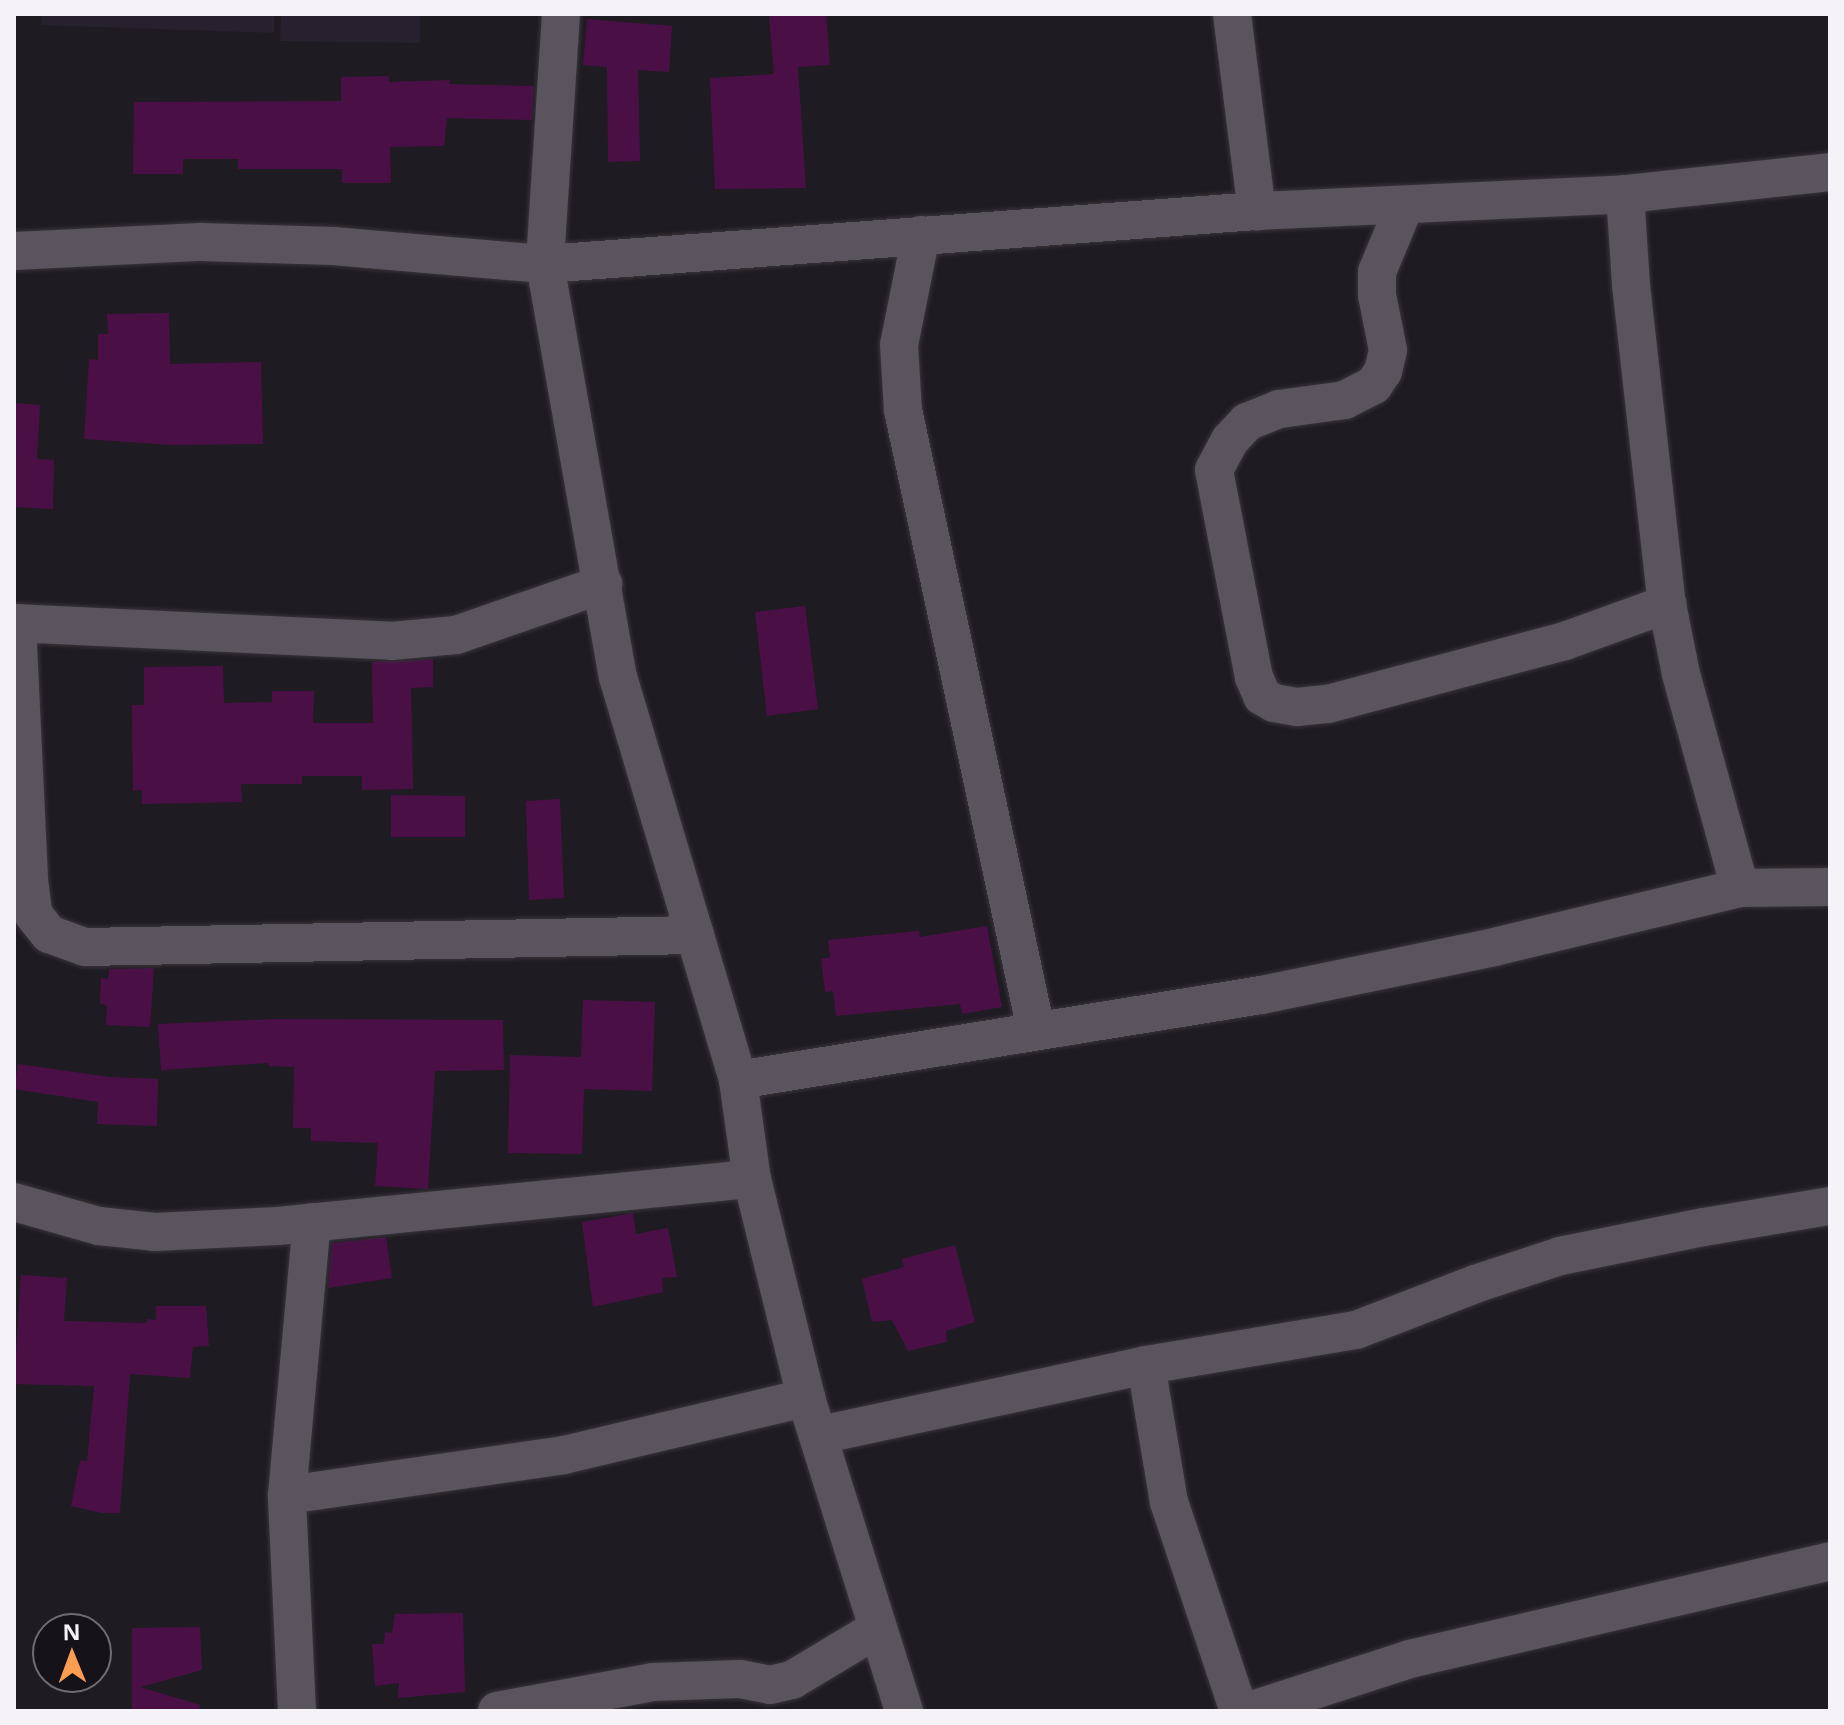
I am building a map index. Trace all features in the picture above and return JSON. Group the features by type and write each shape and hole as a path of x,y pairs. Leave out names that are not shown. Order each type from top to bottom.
{"street":[{"path":"561,14 545,264 618,677 738,1080 752,1179 806,1398 904,1711"},
{"path":"1232,14 1257,211"},
{"path":"14,251 201,242 333,246 545,264 1257,211 1404,207 1625,194 1830,172"},
{"path":"1625,194 1667,604 1681,674 1740,888"},
{"path":"1404,207 1377,272 1377,295 1388,350 1383,371 1374,385 1345,400 1279,409 1247,422 1230,440 1214,470 1254,677 1262,696 1274,703 1297,707 1328,704 1565,641 1667,604"},
{"path":"921,235 899,345 903,410 1036,1030"},
{"path":"603,584 456,635 392,641 16,623 33,914 49,934 85,947 695,935"},
{"path":"738,1080 1261,995 1494,947 1740,888 1830,887"},
{"path":"14,1202 99,1226 155,1232 312,1222 752,1179"},
{"path":"820,1435 1146,1365 1356,1330 1560,1256 1830,1206"},
{"path":"297,1711 287,1495 312,1222"},
{"path":"1146,1365 1169,1502 1239,1711"},
{"path":"287,1495 564,1455 806,1398"},
{"path":"1249,1711 1410,1659 1830,1561"},
{"path":"497,1711 653,1682 740,1679 770,1685 792,1680 877,1629"}],"shaded area":[{"path":"42,14 274,14 274,33 41,25"},
{"path":"281,14 420,14 420,43 280,41"}],"building":[{"path":"826,14 830,65 798,67 806,188 715,189 710,78 774,74 769,16"},
{"path":"587,19 672,26 669,72 638,70 640,161 608,162 607,67 583,65"},
{"path":"389,76 389,82 450,80 449,84 534,86 532,120 447,118 444,146 390,147 391,183 342,183 342,169 238,169 238,159 183,159 183,174 133,174 134,102 341,101 341,77"},
{"path":"169,313 170,364 261,362 263,444 172,445 84,439 89,359 98,360 98,334 108,334 107,314"},
{"path":"14,403 40,405 37,459 54,460 53,509 14,507"},
{"path":"805,606 818,709 767,716 755,612"},
{"path":"433,659 433,687 411,688 413,789 362,790 362,776 302,776 302,784 241,784 242,802 142,804 142,790 133,791 132,705 144,705 144,667 223,666 224,703 272,702 272,691 314,691 313,723 373,723 372,662"},
{"path":"391,795 465,796 465,837 391,837"},
{"path":"560,799 564,898 529,900 526,801"},
{"path":"987,926 1002,1007 962,1014 960,1004 836,1016 833,991 825,992 821,959 830,957 828,940 919,931 920,937"},
{"path":"154,968 150,1027 106,1025 107,1005 100,1004 101,978 108,979 109,969"},
{"path":"583,1000 655,1002 652,1091 584,1089 582,1154 508,1153 510,1055 581,1057"},
{"path":"275,1019 503,1020 504,1070 435,1071 428,1189 375,1186 378,1143 311,1141 311,1128 293,1128 294,1067 269,1066 269,1063 161,1070 158,1024"},
{"path":"18,1064 109,1077 158,1079 157,1126 97,1124 98,1102 14,1089"},
{"path":"633,1213 636,1234 668,1228 677,1277 662,1278 663,1292 593,1307 582,1222"},
{"path":"386,1237 392,1278 328,1288 332,1243"},
{"path":"955,1245 975,1322 946,1331 947,1342 908,1351 892,1320 872,1322 862,1279 904,1267 902,1259"},
{"path":"21,1275 67,1278 64,1321 146,1323 147,1319 156,1320 156,1306 206,1306 209,1346 193,1347 190,1378 130,1374 120,1513 101,1513 71,1506 80,1460 87,1461 94,1386 14,1384"},
{"path":"463,1613 465,1692 398,1698 399,1683 375,1686 372,1644 384,1644 385,1632 392,1633 395,1614"},
{"path":"200,1627 202,1670 140,1687 200,1705 199,1711 132,1711 132,1628"}]}
